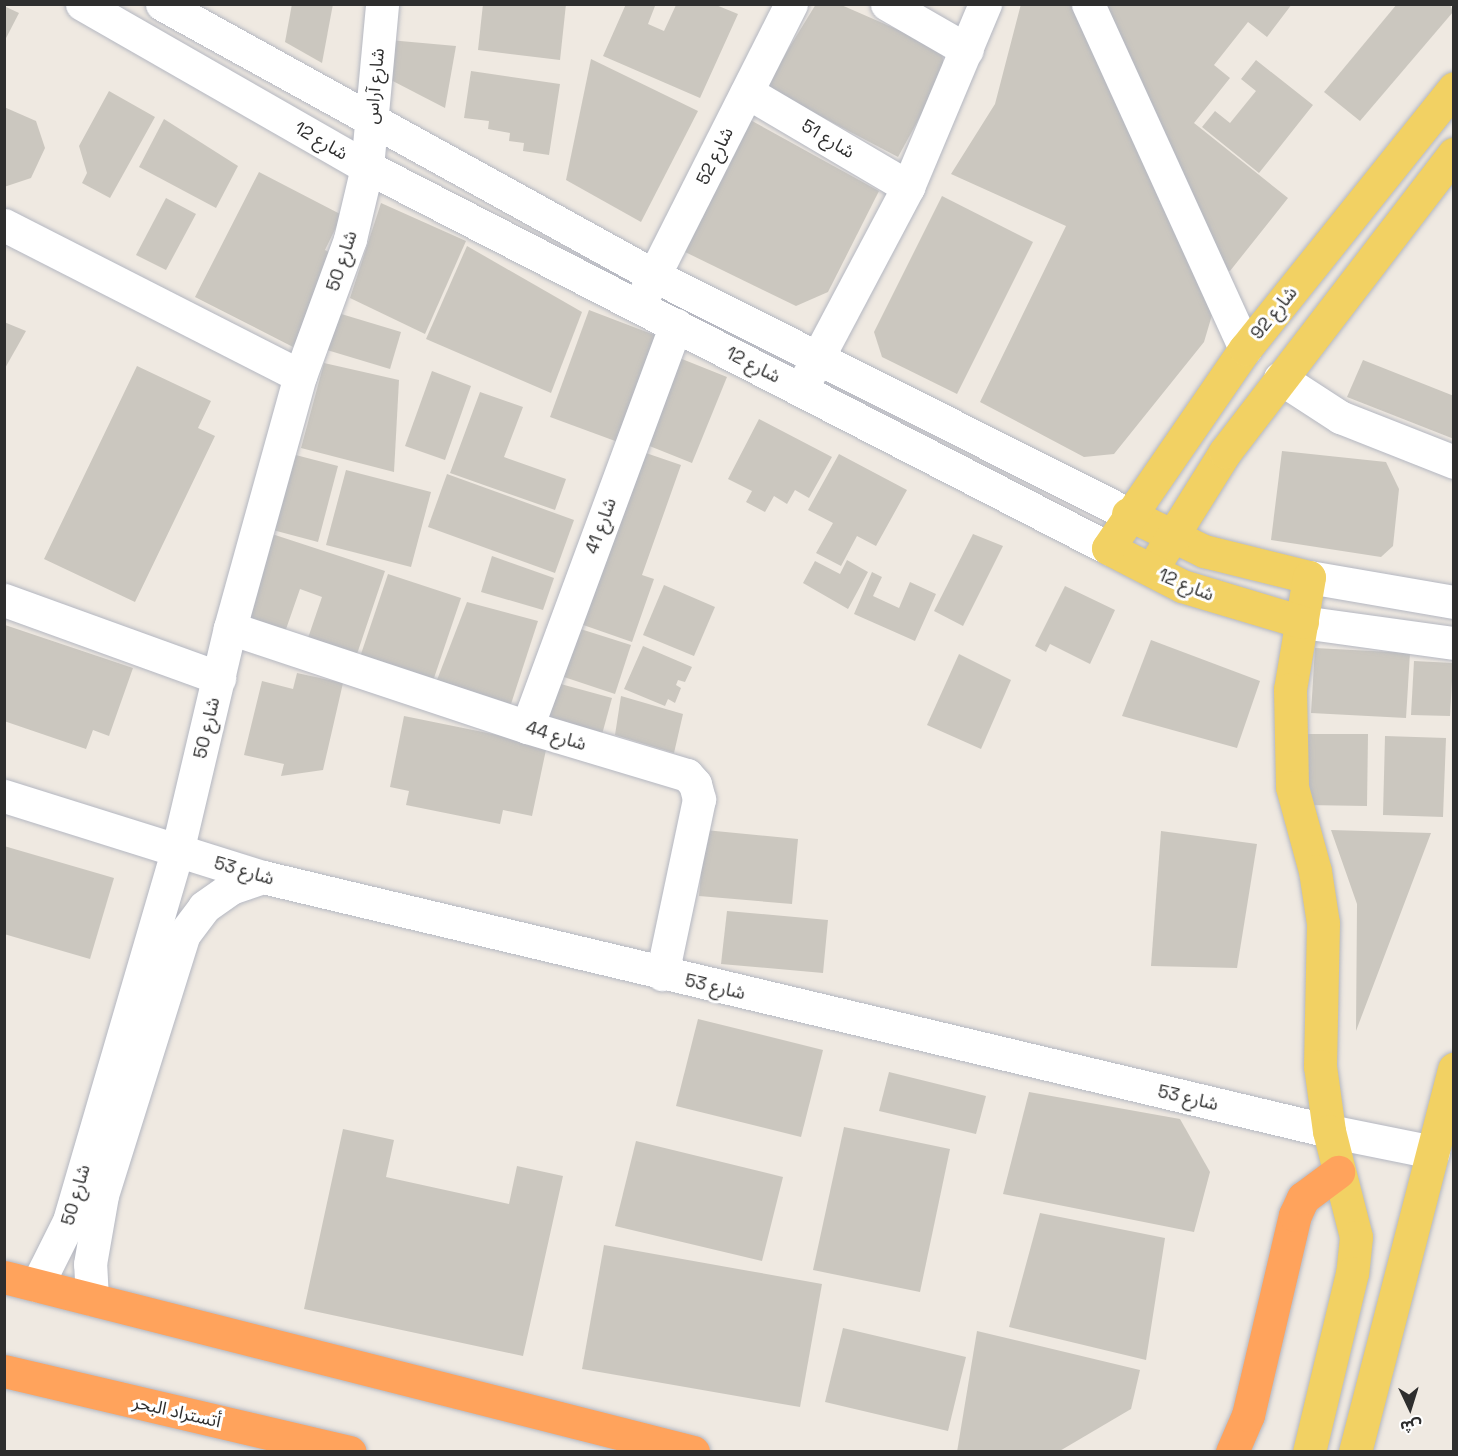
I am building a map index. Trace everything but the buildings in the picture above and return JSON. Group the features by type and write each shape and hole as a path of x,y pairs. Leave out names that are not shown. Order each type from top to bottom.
{"highway":[{"path":"1232,1452 1248,1415 1295,1215 1303,1198 1338,1172"},
{"path":"4,1278 693,1452"},
{"name":"أتستراد البحر","path":"4,1371 350,1452"}],"main road":[{"name":"شارع 92","path":"1108,548 1128,514 1245,349 1454,88"},
{"path":"1152,571 1171,536 1225,452 1454,154"},
{"name":"شارع 12","path":"1128,514 1204,551 1309,577"},
{"name":"شارع 12","path":"1108,548 1182,586 1302,622"},
{"path":"1309,577 1290,689 1292,787 1315,871 1323,923 1320,1066 1329,1131 1356,1237 1352,1274 1309,1452"},
{"path":"1355,1452 1454,1069"}],"street":[{"name":"شارع 12","path":"82,4 367,167 1108,548"},
{"name":"شارع 12","path":"162,4 655,276 1128,514"},
{"name":"شارع آراس","path":"367,167 382,4"},
{"name":"شارع 52","path":"637,306 655,276 791,4"},
{"path":"887,4 967,50"},
{"path":"801,390 908,187 985,4"},
{"path":"1088,4 1245,349"},
{"name":"شارع 51","path":"747,92 908,187"},
{"name":"شارع 50","path":"38,1285 69,1221 137,1036 177,852 230,628 300,376 338,279 367,167"},
{"path":"4,225 300,376"},
{"name":"شارع 41","path":"527,727 676,325"},
{"path":"1280,378 1340,417 1454,462"},
{"name":"شارع 12","path":"1309,577 1454,602"},
{"path":"4,600 219,678"},
{"name":"شارع 12","path":"1302,622 1454,643"},
{"name":"شارع 44","path":"230,628 527,727 687,775 695,784 699,799 662,974"},
{"name":"شارع 53","path":"4,796 177,852 263,877 662,974 1329,1131 1433,1152"},
{"path":"92,1299 94,1229 137,1036 184,934 204,907 231,888 263,877"}]}
